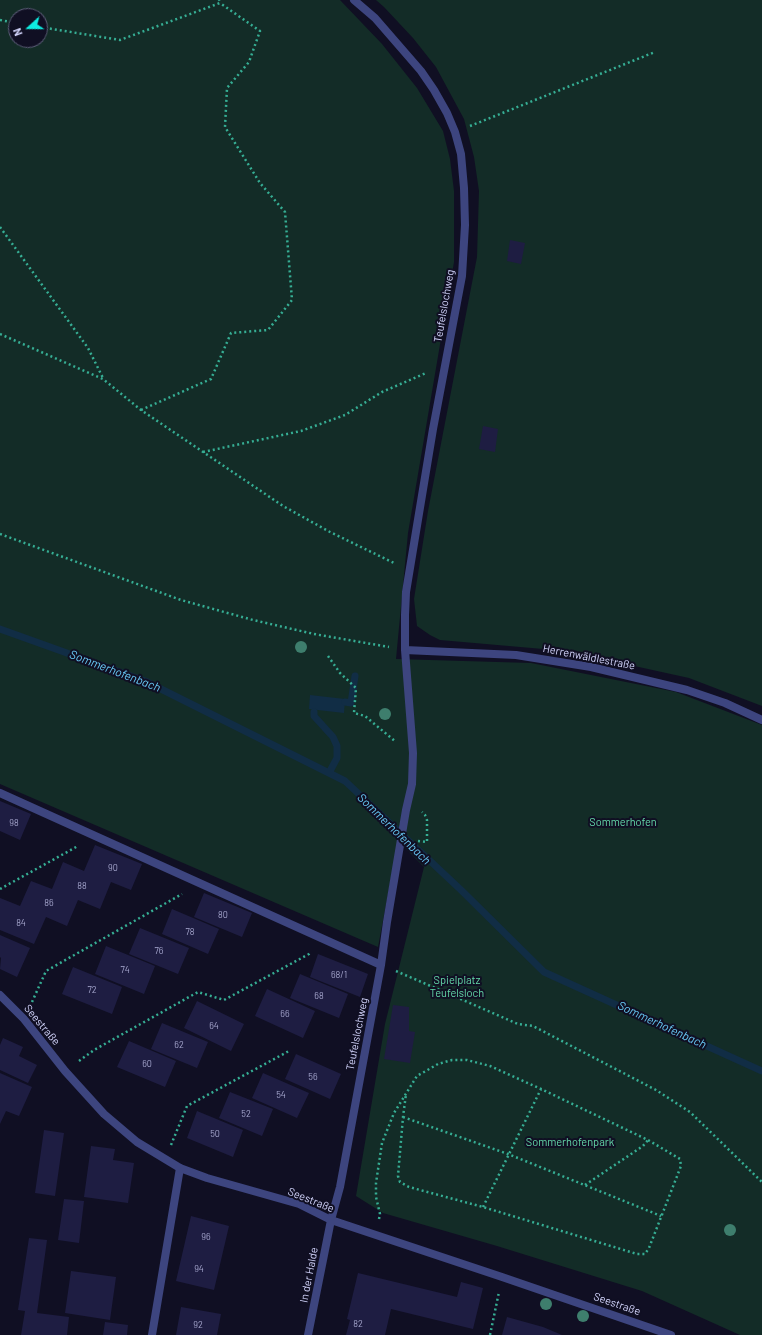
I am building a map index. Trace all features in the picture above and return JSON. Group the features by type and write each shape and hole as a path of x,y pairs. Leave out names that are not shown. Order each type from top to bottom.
{"street":[{"name":"Teufelslochweg","path":"331,1220 340,1187 382,965 387,922 412,784 413,753 406,650 406,592 433,429 462,276 465,226 461,154 455,132 447,113 421,71 375,18 354,0"},
{"name":"Herrenwäldlestraße","path":"406,650 516,655 591,667 687,690 762,720"},
{"path":"0,793 382,965"},
{"name":"Seestraße","path":"0,995 24,1019 65,1071 104,1114 137,1142 180,1168 207,1178 298,1204 331,1220 671,1335"},
{"path":"152,1335 180,1168"},
{"name":"In der Halde","path":"308,1335 331,1220"}],"path":[{"path":"48,28 120,40 220,1 260,31 249,62 227,88 225,127 260,183 285,212 292,300 268,330 231,333 211,379 142,410"},
{"path":"455,132 655,52"},
{"path":"0,227 88,348 103,379"},
{"path":"0,334 103,379 142,410 283,506 330,532 392,563 410,568"},
{"path":"203,452 301,431 345,416 382,392 424,374"},
{"path":"0,534 181,600 253,620 314,634 406,650"},
{"path":"328,656 340,673 356,688 354,713 365,716 399,746 413,753"},
{"path":"418,840 427,842 428,829"},
{"path":"0,889 78,846 86,833"},
{"path":"24,1019 46,971 186,892 196,882"},
{"path":"65,1071 94,1050 198,992 224,1000 309,954 324,939"},
{"path":"382,965 518,1024 533,1026 656,1090 690,1112 762,1182"},
{"path":"165,1160 187,1106 289,1051"},
{"path":"377,1236 380,1214 376,1197 376,1183 382,1143 394,1113 417,1076 438,1064 452,1060 467,1060 490,1066 541,1089 648,1140 680,1159 681,1166 649,1248 645,1254 637,1254 410,1187 400,1182 398,1176 402,1118 406,1094"},
{"path":"482,1207 541,1089"},
{"path":"402,1118 508,1154 661,1216"},
{"path":"584,1185 643,1146 648,1140"},
{"path":"490,1335 502,1277"}],"green space":[{"path":"0,0 340,0 382,44 417,88 443,131 450,159 454,191 454,262 408,533 396,659 531,663 676,692 762,725 762,1335 740,1335 642,1291 497,1246 383,1213 356,1196 385,1024 424,867 398,841 378,947 0,784"},
{"path":"376,0 762,0 762,706 689,678 566,651 440,640 417,626 414,599 428,511 477,257 479,191 474,157 464,119 436,67 413,38"}],"water":[{"path":"310,695 345,699 344,713 309,709"}],"building":[{"path":"510,240 525,243 521,264 507,261"},
{"path":"483,426 498,429 495,452 479,449"},
{"path":"0,801 31,814 20,840 0,831"},
{"path":"95,845 142,864 131,890 111,882 100,909 78,900 67,926 46,917 34,944 0,930 0,898 20,906 31,881 52,889 63,862 84,871"},
{"path":"204,893 252,913 242,937 194,917"},
{"path":"172,909 219,929 208,954 162,934"},
{"path":"140,928 189,948 178,974 129,954"},
{"path":"0,935 30,948 17,977 0,969"},
{"path":"106,946 155,966 144,994 95,974"},
{"path":"318,954 368,974 360,997 310,977"},
{"path":"73,967 122,987 112,1014 62,994"},
{"path":"300,974 348,994 339,1018 290,998"},
{"path":"267,989 315,1011 303,1038 255,1016"},
{"path":"197,1001 244,1024 231,1051 184,1028"},
{"path":"393,1005 409,1007 409,1031 415,1032 410,1063 384,1059"},
{"path":"162,1023 208,1042 197,1068 151,1049"},
{"path":"3,1038 23,1047 19,1056 37,1065 28,1083 0,1070 0,1045"},
{"path":"129,1041 176,1061 165,1087 117,1067"},
{"path":"296,1054 341,1074 330,1099 285,1079"},
{"path":"0,1073 32,1087 19,1116 6,1111 0,1124"},
{"path":"263,1073 309,1093 297,1118 252,1098"},
{"path":"230,1092 273,1109 262,1136 219,1118"},
{"path":"197,1111 243,1130 233,1157 187,1138"},
{"path":"44,1130 64,1133 55,1196 35,1193"},
{"path":"91,1146 115,1149 113,1160 134,1163 128,1203 84,1197"},
{"path":"64,1199 84,1201 79,1243 58,1240"},
{"path":"191,1216 229,1226 214,1290 176,1281"},
{"path":"29,1238 47,1240 37,1313 69,1317 67,1335 21,1335 25,1311 18,1310"},
{"path":"71,1271 116,1277 110,1320 65,1313"},
{"path":"358,1273 457,1297 461,1282 483,1288 473,1329 391,1309 385,1335 346,1335 350,1320 347,1319"},
{"path":"181,1307 221,1314 217,1335 176,1335"},
{"path":"507,1317 543,1327 562,1335 502,1335"},
{"path":"105,1322 128,1325 127,1335 103,1335"}],"waterway":[{"name":"Sommerhofenbach","path":"0,629 145,681 345,781 461,890 544,972 762,1071"},
{"path":"345,702 351,703 355,676"},
{"path":"314,712 314,716 333,737 337,746 337,758 329,773"}],"park label":[{"name":"Sommerhofen","path":"623,822"},
{"name":"Spielplatz Teufelsloch","path":"457,986"},
{"name":"Sommerhofenpark","path":"570,1142"}]}
